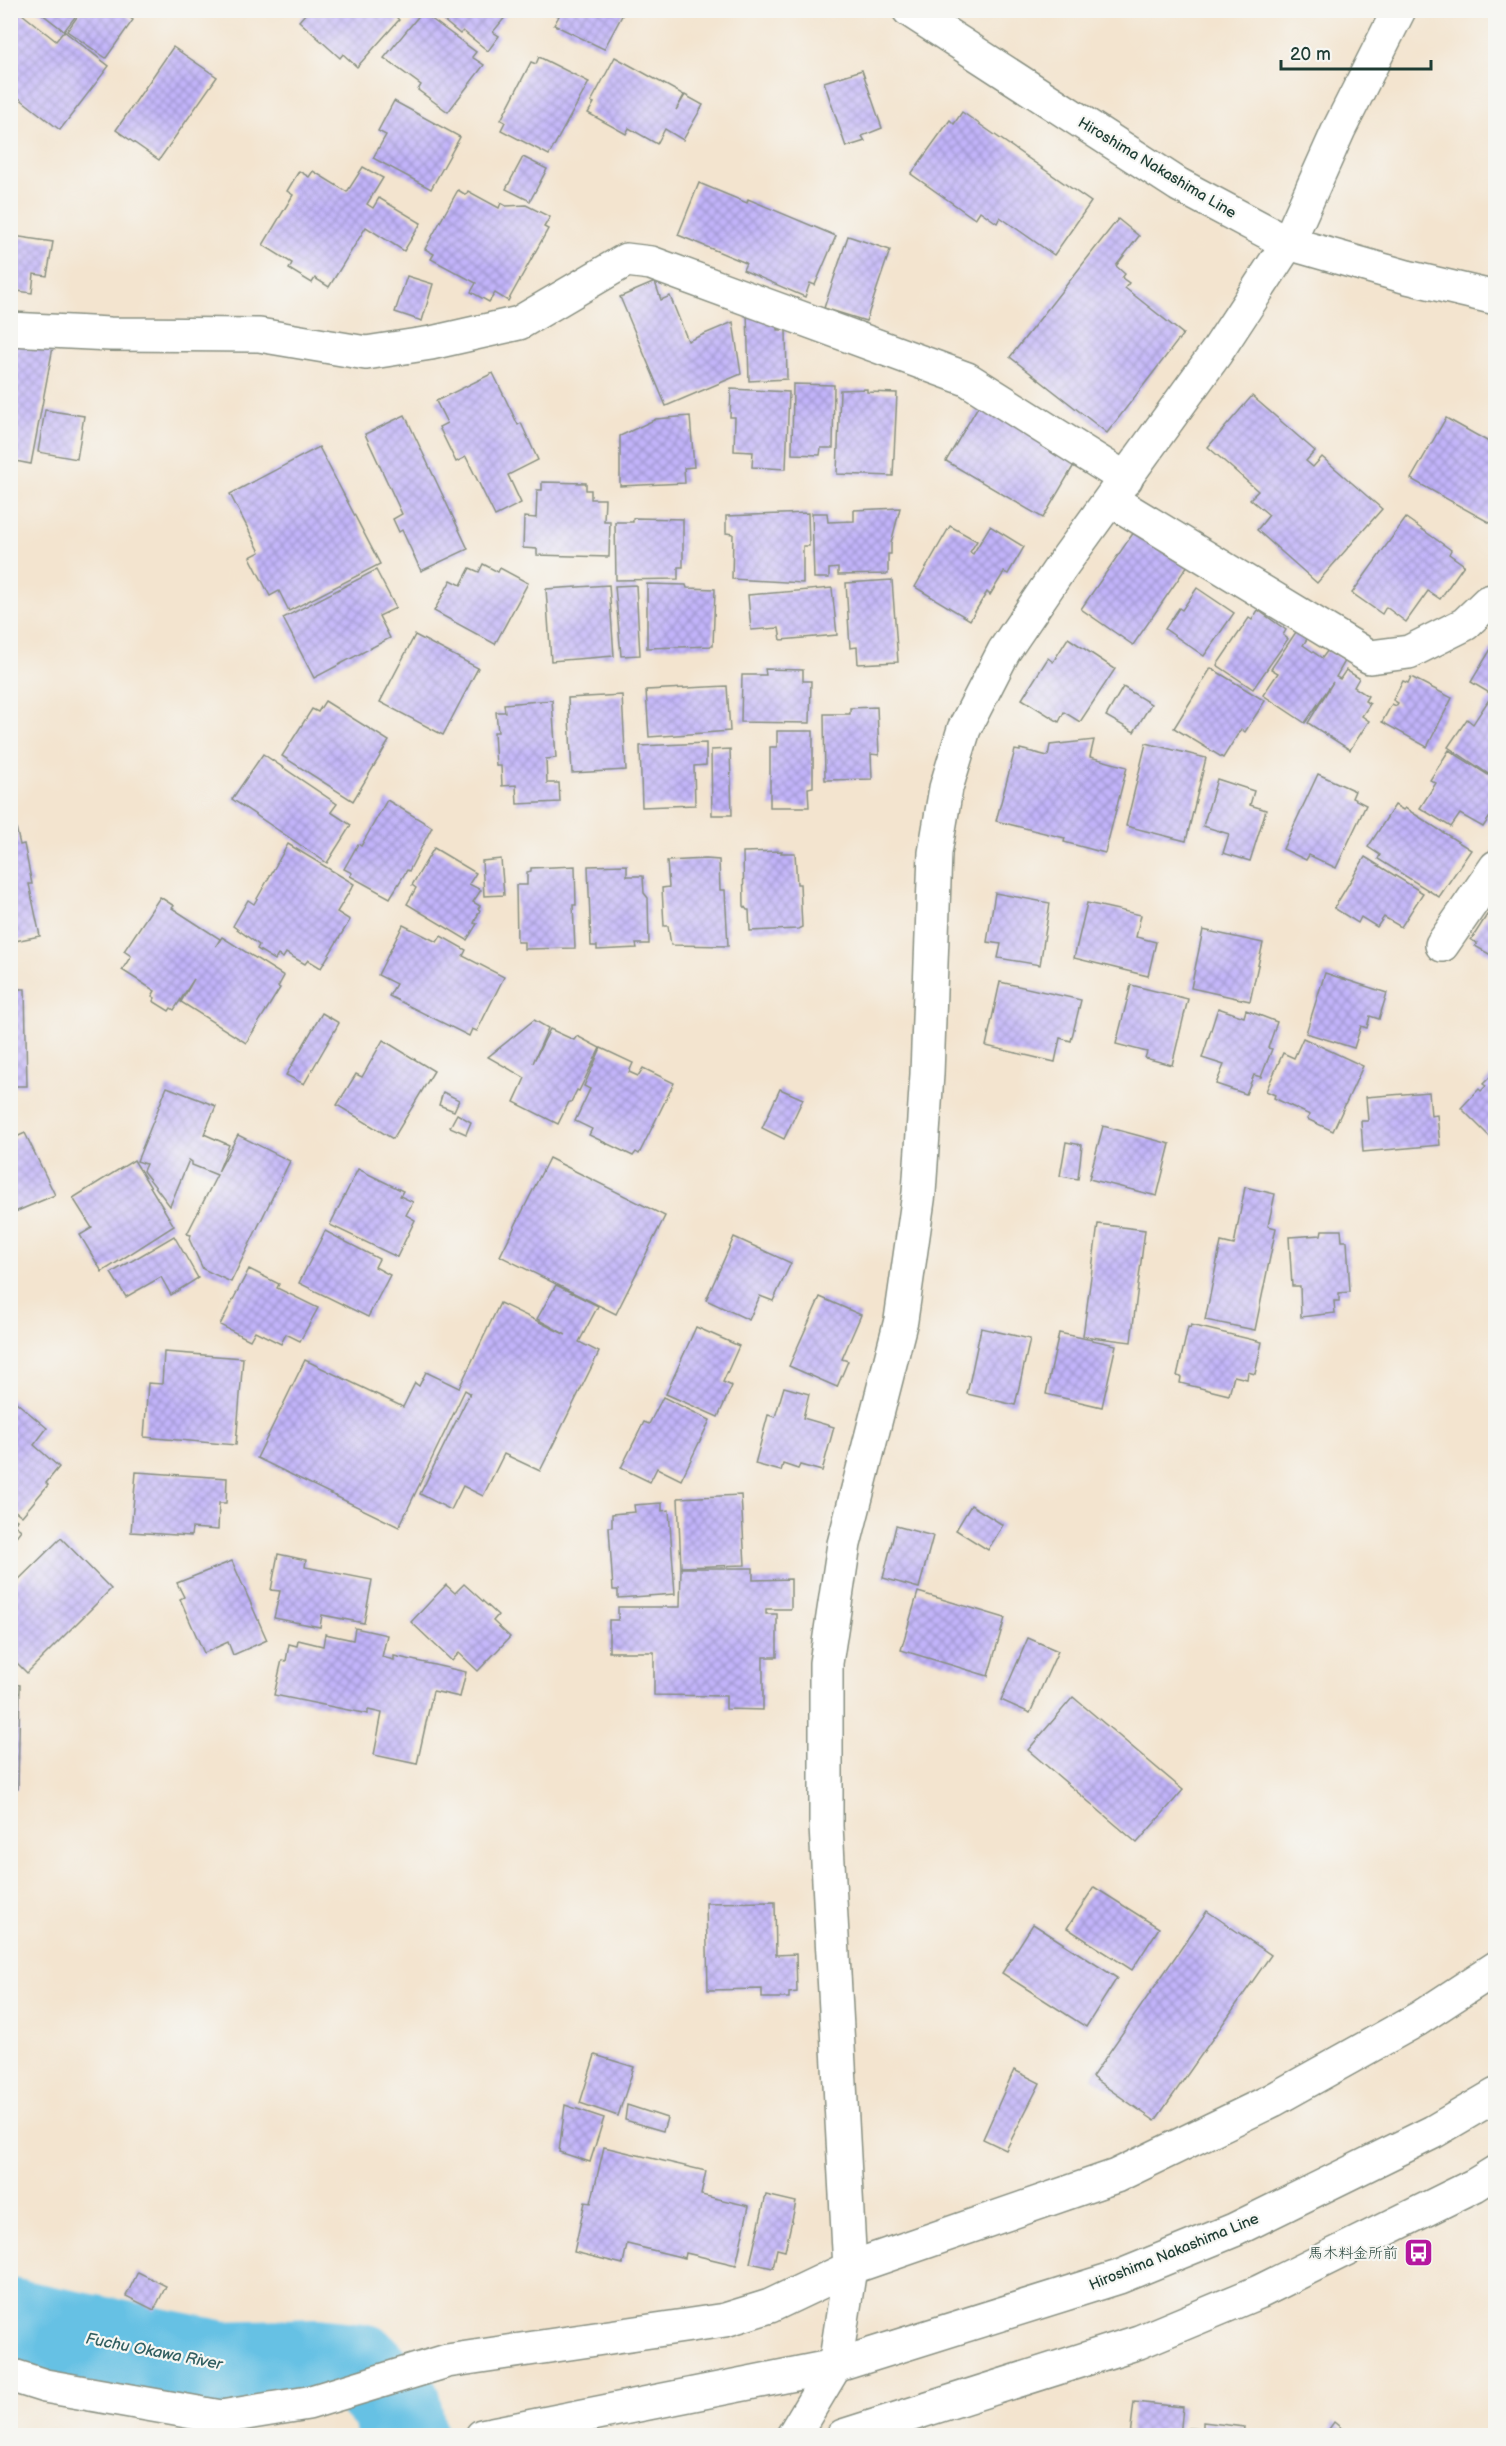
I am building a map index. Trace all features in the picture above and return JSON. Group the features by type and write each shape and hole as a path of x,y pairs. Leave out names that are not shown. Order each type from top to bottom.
{"main road":[{"name":"Hiroshima Nakashima Line","path":"909,10 1179,185 1288,243 1407,277 1496,298"},
{"path":"793,2436 835,2366 850,2268 826,1826 826,1663 844,1544 901,1320 919,1193 927,1074 935,853 946,788 964,729 1004,651 1061,567 1216,353 1288,243 1339,129 1399,10"},
{"path":"10,329 110,334 259,335 366,352 431,343 519,323 626,260 651,263 967,380 1119,489 1370,657 1409,652 1465,624 1488,602 1496,600"},
{"path":"1442,945 1496,867"},
{"path":"10,2375 45,2386 221,2417 308,2403 447,2361 725,2320 770,2306 850,2268 1116,2176 1273,2100 1418,2019 1496,1968"},
{"name":"Hiroshima Nakashima Line","path":"482,2436 835,2366 1119,2277 1234,2230 1433,2132 1496,2095"},
{"path":"843,2436 1139,2342 1259,2292 1496,2172"}],"building":[{"path":"17,10 56,41 64,31 109,66 60,130 10,91 10,18"},
{"path":"37,10 75,10 78,13 64,31"},
{"path":"82,10 119,10 133,20 106,58 67,31"},
{"path":"306,10 390,10 399,20 357,67 343,54 340,58 299,21 307,12"},
{"path":"431,10 511,10 493,32 499,36 488,51 463,31 460,34"},
{"path":"557,10 625,10 604,49 554,25 559,16 555,14"},
{"path":"422,12 476,52 472,57 484,65 448,112 418,90 421,85 384,58"},
{"path":"173,47 217,77 159,160 116,130"},
{"path":"539,57 589,82 549,155 501,130 505,122 501,120 531,62 536,64"},
{"path":"615,57 684,95 676,110 685,95 703,105 683,140 665,129 657,144 629,128 626,134 588,113 594,103 591,102"},
{"path":"862,70 882,128 862,136 865,141 846,147 824,82"},
{"path":"394,101 460,137 431,189 373,158 386,135 378,131"},
{"path":"962,112 1091,202 1054,255 1000,217 997,223 980,211 975,219 911,174 950,120 954,124"},
{"path":"523,157 547,169 530,201 506,189"},
{"path":"363,167 383,178 367,204 373,208 379,198 421,223 404,251 366,227 329,287 315,278 312,283 289,269 292,263 263,245 293,195 287,191 299,171 309,177 313,171 347,192"},
{"path":"699,183 747,203 748,199 836,236 815,285 810,283 805,297 743,270 746,263 678,235"},
{"path":"458,190 466,195 468,191 499,208 501,203 506,206 526,205 550,217 544,227 548,229 508,301 495,293 489,302 471,292 476,283 431,259 434,254 425,249"},
{"path":"1118,219 1139,236 1116,266 1125,274 1122,278 1129,283 1125,288 1183,334 1107,433 1010,357"},
{"path":"10,226 15,227 13,236 53,242 47,276 34,274 32,293 10,290"},
{"path":"848,236 890,250 866,321 824,308"},
{"path":"407,276 433,284 422,321 395,312"},
{"path":"655,282 661,300 670,296 688,341 733,322 741,374 666,406 620,297"},
{"path":"747,311 778,321 778,330 786,330 787,379 749,381"},
{"path":"10,339 53,347 31,464 10,460"},
{"path":"493,373 518,425 521,423 538,460 508,475 521,503 495,516 466,457 456,462 439,427 447,423 436,401"},
{"path":"793,384 834,385 833,448 821,448 820,455 792,454"},
{"path":"731,389 789,392 786,469 752,467 753,452 734,451 735,417 730,417"},
{"path":"867,389 867,392 897,393 893,476 837,474 840,390"},
{"path":"1252,396 1315,451 1306,461 1313,467 1322,457 1382,509 1317,583 1257,530 1269,515 1250,499 1258,491 1208,447"},
{"path":"980,403 1077,460 1043,518 946,461"},
{"path":"45,410 84,416 77,459 38,452"},
{"path":"405,415 468,549 421,571 402,530 399,532 393,519 402,514 365,434"},
{"path":"690,416 694,467 684,468 685,483 620,486 620,436 656,419"},
{"path":"1446,418 1496,446 1496,518 1492,524 1411,479"},
{"path":"319,447 380,564 289,611 279,591 270,596 250,557 260,552 230,494"},
{"path":"542,482 586,483 586,490 591,490 591,499 605,499 604,521 610,521 609,557 537,555 537,549 523,548 524,517 536,518 537,490 542,490"},
{"path":"900,508 891,543 891,554 888,554 888,574 838,575 838,568 829,569 829,578 814,578 812,513 827,513 828,522 854,521 854,510"},
{"path":"808,513 809,546 803,546 803,583 732,579 733,534 726,533 726,516"},
{"path":"633,518 683,519 683,567 678,567 678,579 616,580 615,522 633,522"},
{"path":"1406,518 1451,550 1449,554 1464,565 1440,599 1428,591 1406,622 1386,607 1382,614 1352,593"},
{"path":"950,526 977,541 970,552 973,554 990,526 1024,547 1008,574 1004,572 990,595 987,592 970,620 915,587"},
{"path":"1136,529 1188,565 1133,645 1081,609"},
{"path":"483,564 498,572 500,568 528,583 495,644 434,611 451,580 461,585 470,568 479,572"},
{"path":"376,570 396,608 379,616 390,638 314,678 283,618"},
{"path":"892,580 898,662 858,664 857,647 850,648 846,583"},
{"path":"647,584 686,585 687,588 715,589 713,646 647,648"},
{"path":"609,585 614,656 551,661 546,589"},
{"path":"636,585 640,655 621,656 615,586"},
{"path":"832,588 837,635 781,640 779,628 751,630 748,595"},
{"path":"1197,588 1234,613 1204,656 1165,629 1179,608 1182,610"},
{"path":"1258,610 1286,630 1283,635 1288,639 1253,689 1217,665 1249,618 1252,620"},
{"path":"1298,629 1309,636 1303,645 1322,658 1328,650 1345,661 1336,677 1340,679 1346,670 1359,678 1354,687 1368,696 1365,701 1370,704 1362,716 1369,721 1350,750 1308,723 1333,682 1305,723 1263,695 1278,673 1271,669"},
{"path":"415,635 478,668 443,735 380,702"},
{"path":"1068,638 1115,669 1080,722 1064,712 1059,722 1022,699 1048,658 1053,662"},
{"path":"1494,644 1496,645 1496,697 1471,682"},
{"path":"1211,668 1265,701 1245,732 1241,729 1223,758 1174,728"},
{"path":"765,669 803,670 803,681 811,681 810,723 741,722 742,675 766,675"},
{"path":"1411,677 1452,698 1427,747 1382,722 1392,704 1396,706 1398,703 1393,700 1403,681 1408,683"},
{"path":"727,686 730,731 649,737 646,690"},
{"path":"1123,687 1151,704 1134,732 1106,716"},
{"path":"622,695 626,770 572,773 568,698"},
{"path":"1490,698 1496,702 1496,779 1448,747 1467,719 1473,724"},
{"path":"552,700 556,758 546,759 547,783 559,783 560,802 517,804 516,785 502,786 501,766 496,766 494,732 498,732 496,712 505,712 504,704"},
{"path":"325,701 389,741 353,801 282,756 312,709 318,712"},
{"path":"877,707 879,755 871,754 872,779 825,780 824,714 850,714 850,708"},
{"path":"777,731 813,731 813,787 808,788 809,807 770,807 770,747 777,747"},
{"path":"1094,740 1090,757 1127,767 1105,853 1064,842 1065,838 996,821 1015,750 1020,751 1020,749 1048,756 1050,745"},
{"path":"706,743 706,765 694,766 695,805 642,807 640,746"},
{"path":"1146,743 1206,758 1186,841 1126,826"},
{"path":"730,749 732,815 712,815 711,750"},
{"path":"1449,750 1496,780 1496,796 1492,801 1496,803 1496,808 1483,827 1460,814 1451,827 1420,808 1436,783 1430,780"},
{"path":"263,754 337,804 331,812 351,825 327,863 232,799"},
{"path":"1318,774 1355,791 1352,798 1366,805 1336,868 1309,855 1306,860 1283,849"},
{"path":"1217,779 1254,791 1250,805 1266,810 1250,861 1223,853 1229,834 1203,826"},
{"path":"387,800 432,827 409,871 407,870 390,898 350,876 352,873 344,869 358,844 361,846"},
{"path":"10,801 20,845 24,844 32,884 29,884 40,936 10,942"},
{"path":"1395,805 1403,810 1405,808 1471,850 1439,897 1378,859 1380,855 1368,847"},
{"path":"288,844 354,884 337,912 350,920 321,968 308,960 305,964 286,953 283,958 278,955 275,960 257,949 259,945 233,926 248,900 254,904"},
{"path":"434,848 476,873 469,884 481,890 473,902 480,906 478,909 480,910 474,923 477,924 467,940 407,904 416,888 412,885"},
{"path":"782,851 781,853 795,853 797,884 800,884 802,927 750,931 749,910 744,906 743,852"},
{"path":"1365,857 1423,893 1401,927 1384,917 1377,927 1361,917 1358,923 1334,908"},
{"path":"501,859 504,895 484,896 482,861"},
{"path":"719,860 720,890 725,890 728,946 671,945 668,926 664,926 662,888 669,887 667,861"},
{"path":"627,865 627,876 643,876 644,893 648,898 649,944 636,944 637,948 597,950 597,946 591,946 588,866"},
{"path":"575,866 576,905 573,905 575,948 524,949 524,942 517,942 516,885 527,885 527,872 531,871 531,868"},
{"path":"995,893 1050,903 1040,965 998,958 1001,944 987,942"},
{"path":"160,897 174,906 172,908 220,939 216,946 222,937 284,976 278,987 280,988 246,1043 181,1002 194,979 174,1010 171,1008 169,1011 153,1001 155,998 152,996 155,991 122,970 131,956 124,951"},
{"path":"1087,903 1141,915 1136,937 1156,942 1148,976 1074,958"},
{"path":"1496,911 1496,958 1475,946 1477,943 1471,940 1487,915 1492,917"},
{"path":"403,925 437,942 441,936 466,950 463,956 504,977 477,1031 472,1029 469,1036 389,996 396,984 378,975"},
{"path":"1203,930 1263,943 1250,1001 1191,988"},
{"path":"1325,973 1387,993 1379,1019 1370,1016 1367,1028 1361,1026 1354,1048 1306,1033"},
{"path":"1000,982 1081,1000 1071,1041 1060,1038 1055,1062 986,1046"},
{"path":"1131,985 1188,999 1172,1065 1145,1058 1147,1052 1116,1044"},
{"path":"10,989 25,989 27,1086 10,1086"},
{"path":"1218,1008 1244,1017 1246,1010 1277,1022 1268,1048 1272,1049 1261,1077 1254,1075 1246,1094 1216,1084 1224,1065 1202,1058"},
{"path":"322,1013 339,1023 304,1084 286,1075"},
{"path":"534,1020 548,1028 533,1063 550,1029 574,1040 577,1036 600,1048 579,1091 577,1090 569,1102 558,1124 514,1102 525,1078 488,1057"},
{"path":"1303,1038 1363,1066 1333,1131 1307,1119 1310,1115 1274,1098 1275,1095 1266,1091 1283,1053 1294,1058"},
{"path":"383,1040 434,1071 393,1139 337,1105 356,1074 362,1077"},
{"path":"601,1048 633,1063 629,1072 638,1076 643,1068 674,1083 639,1154 636,1152 633,1156 589,1135 592,1129 575,1121 590,1089 584,1086"},
{"path":"1494,1073 1496,1075 1496,1143 1461,1108 1479,1089 1481,1091 1486,1086 1483,1084"},
{"path":"167,1087 216,1106 204,1134 229,1145 218,1172 238,1135 290,1161 231,1282 203,1269 189,1239 191,1235 187,1234 217,1175 192,1165 189,1160 170,1206 143,1171 146,1164 137,1161"},
{"path":"780,1089 803,1099 784,1139 762,1128"},
{"path":"443,1092 459,1100 454,1111 439,1105"},
{"path":"1429,1092 1431,1116 1437,1115 1440,1145 1363,1152 1361,1121 1368,1121 1366,1097"},
{"path":"457,1114 471,1122 466,1134 450,1127"},
{"path":"1103,1126 1170,1144 1157,1196 1089,1179"},
{"path":"25,1133 55,1195 15,1212 10,1204 10,1140"},
{"path":"1066,1142 1082,1145 1078,1179 1060,1176"},
{"path":"549,1158 665,1216 616,1314 500,1256"},
{"path":"134,1160 174,1226 102,1272 80,1235 92,1228 73,1198"},
{"path":"358,1169 403,1191 400,1196 413,1202 406,1215 415,1220 397,1257 330,1225"},
{"path":"1245,1187 1275,1194 1268,1226 1276,1228 1255,1330 1205,1320 1221,1242 1234,1245"},
{"path":"1098,1224 1145,1230 1131,1342 1083,1336"},
{"path":"1322,1230 1341,1230 1342,1241 1347,1241 1350,1292 1339,1293 1339,1301 1334,1301 1335,1313 1301,1317 1300,1286 1292,1286 1289,1237 1321,1235"},
{"path":"325,1231 379,1259 375,1267 390,1275 368,1317 299,1283"},
{"path":"174,1236 198,1278 171,1295 161,1277 126,1297 111,1273"},
{"path":"734,1237 791,1263 773,1301 760,1296 749,1320 706,1300"},
{"path":"249,1269 279,1284 277,1288 318,1308 300,1341 286,1334 281,1344 255,1331 250,1340 220,1325"},
{"path":"556,1285 598,1306 579,1342 599,1352 540,1471 504,1454 483,1496 463,1486 451,1510 420,1494 470,1393 465,1390 399,1527 257,1458 305,1360 403,1407 415,1383 419,1386 426,1372 459,1388 500,1303 566,1335 537,1319"},
{"path":"820,1297 861,1315 842,1359 848,1361 837,1387 789,1366"},
{"path":"1191,1325 1262,1342 1255,1374 1248,1372 1247,1379 1234,1376 1229,1395 1180,1383 1181,1377 1177,1376 1188,1327 1190,1328"},
{"path":"696,1327 739,1346 723,1382 732,1386 718,1417 666,1394"},
{"path":"981,1328 1030,1339 1015,1405 967,1394"},
{"path":"1059,1333 1116,1345 1102,1407 1046,1394"},
{"path":"164,1352 243,1358 236,1445 144,1437 148,1383 162,1384"},
{"path":"784,1387 809,1394 803,1418 834,1427 822,1471 800,1465 798,1469 783,1464 781,1471 755,1464 768,1415 775,1417"},
{"path":"10,1397 47,1428 34,1445 59,1467 46,1483 48,1485 22,1516 10,1507"},
{"path":"663,1397 710,1420 681,1480 657,1468 650,1482 621,1468 644,1422 649,1424"},
{"path":"136,1472 227,1478 226,1503 219,1503 218,1530 192,1528 191,1536 131,1532"},
{"path":"741,1495 745,1565 681,1567 678,1498"},
{"path":"662,1503 662,1511 669,1510 675,1594 618,1598 618,1590 613,1590 609,1527 612,1527 612,1514 635,1512 634,1505"},
{"path":"971,1505 1003,1525 988,1550 956,1530"},
{"path":"10,1515 17,1520 13,1524 21,1530 10,1544"},
{"path":"896,1526 933,1536 919,1588 883,1578"},
{"path":"61,1538 111,1589 27,1673 10,1656 10,1588"},
{"path":"278,1554 306,1560 305,1567 372,1580 364,1623 322,1615 320,1627 274,1618 280,1591 271,1590"},
{"path":"232,1561 267,1640 233,1655 228,1642 204,1653 180,1599 184,1597 177,1583"},
{"path":"681,1568 753,1568 753,1580 791,1579 791,1609 766,1609 766,1614 777,1614 777,1657 763,1657 763,1710 726,1709 726,1696 654,1695 654,1652 609,1652 609,1620 618,1620 618,1607 680,1607"},
{"path":"464,1584 498,1615 493,1621 510,1637 478,1671 459,1653 452,1661 411,1622 446,1585 455,1593"},
{"path":"918,1592 1005,1618 988,1676 901,1650"},
{"path":"355,1628 387,1635 382,1657 394,1660 394,1656 466,1672 460,1697 433,1691 417,1764 374,1755 382,1713 368,1710 368,1714 274,1695 282,1660 286,1661 289,1644 297,1646 298,1640 323,1646 325,1634 353,1640"},
{"path":"1028,1638 1058,1651 1030,1713 1001,1700"},
{"path":"10,1684 20,1685 18,1789 10,1789"},
{"path":"1073,1697 1183,1790 1137,1843 1028,1750"},
{"path":"1094,1887 1159,1928 1132,1970 1067,1928"},
{"path":"775,1902 776,1955 796,1954 797,1992 789,1993 789,1998 762,1998 762,1989 708,1990 706,1903"},
{"path":"1207,1911 1271,1955 1155,2121 1092,2077"},
{"path":"1033,1924 1117,1978 1086,2027 1002,1973"},
{"path":"595,2055 634,2067 618,2116 580,2103"},
{"path":"1014,2070 1040,2083 1006,2150 983,2139"},
{"path":"565,2105 604,2118 590,2162 559,2152"},
{"path":"627,2105 667,2118 663,2131 625,2120"},
{"path":"604,2147 706,2171 701,2195 749,2206 736,2265 686,2253 685,2258 627,2244 623,2264 574,2252 585,2202 591,2203"},
{"path":"766,2195 796,2202 785,2251 777,2249 773,2268 750,2263"},
{"path":"138,2272 166,2286 154,2310 126,2296"},
{"path":"1134,2402 1183,2407 1180,2436 1130,2436"},
{"path":"1203,2422 1244,2427 1243,2436 1187,2436 1188,2428 1203,2429"},
{"path":"1334,2422 1351,2436 1324,2436"}],"waterway":[{"name":"Fuchu Okawa River","path":"10,2323 223,2366 316,2363 361,2368 396,2405 402,2436"}],"place":[{"name":"馬木料金所前","path":"1419,2253"}]}
